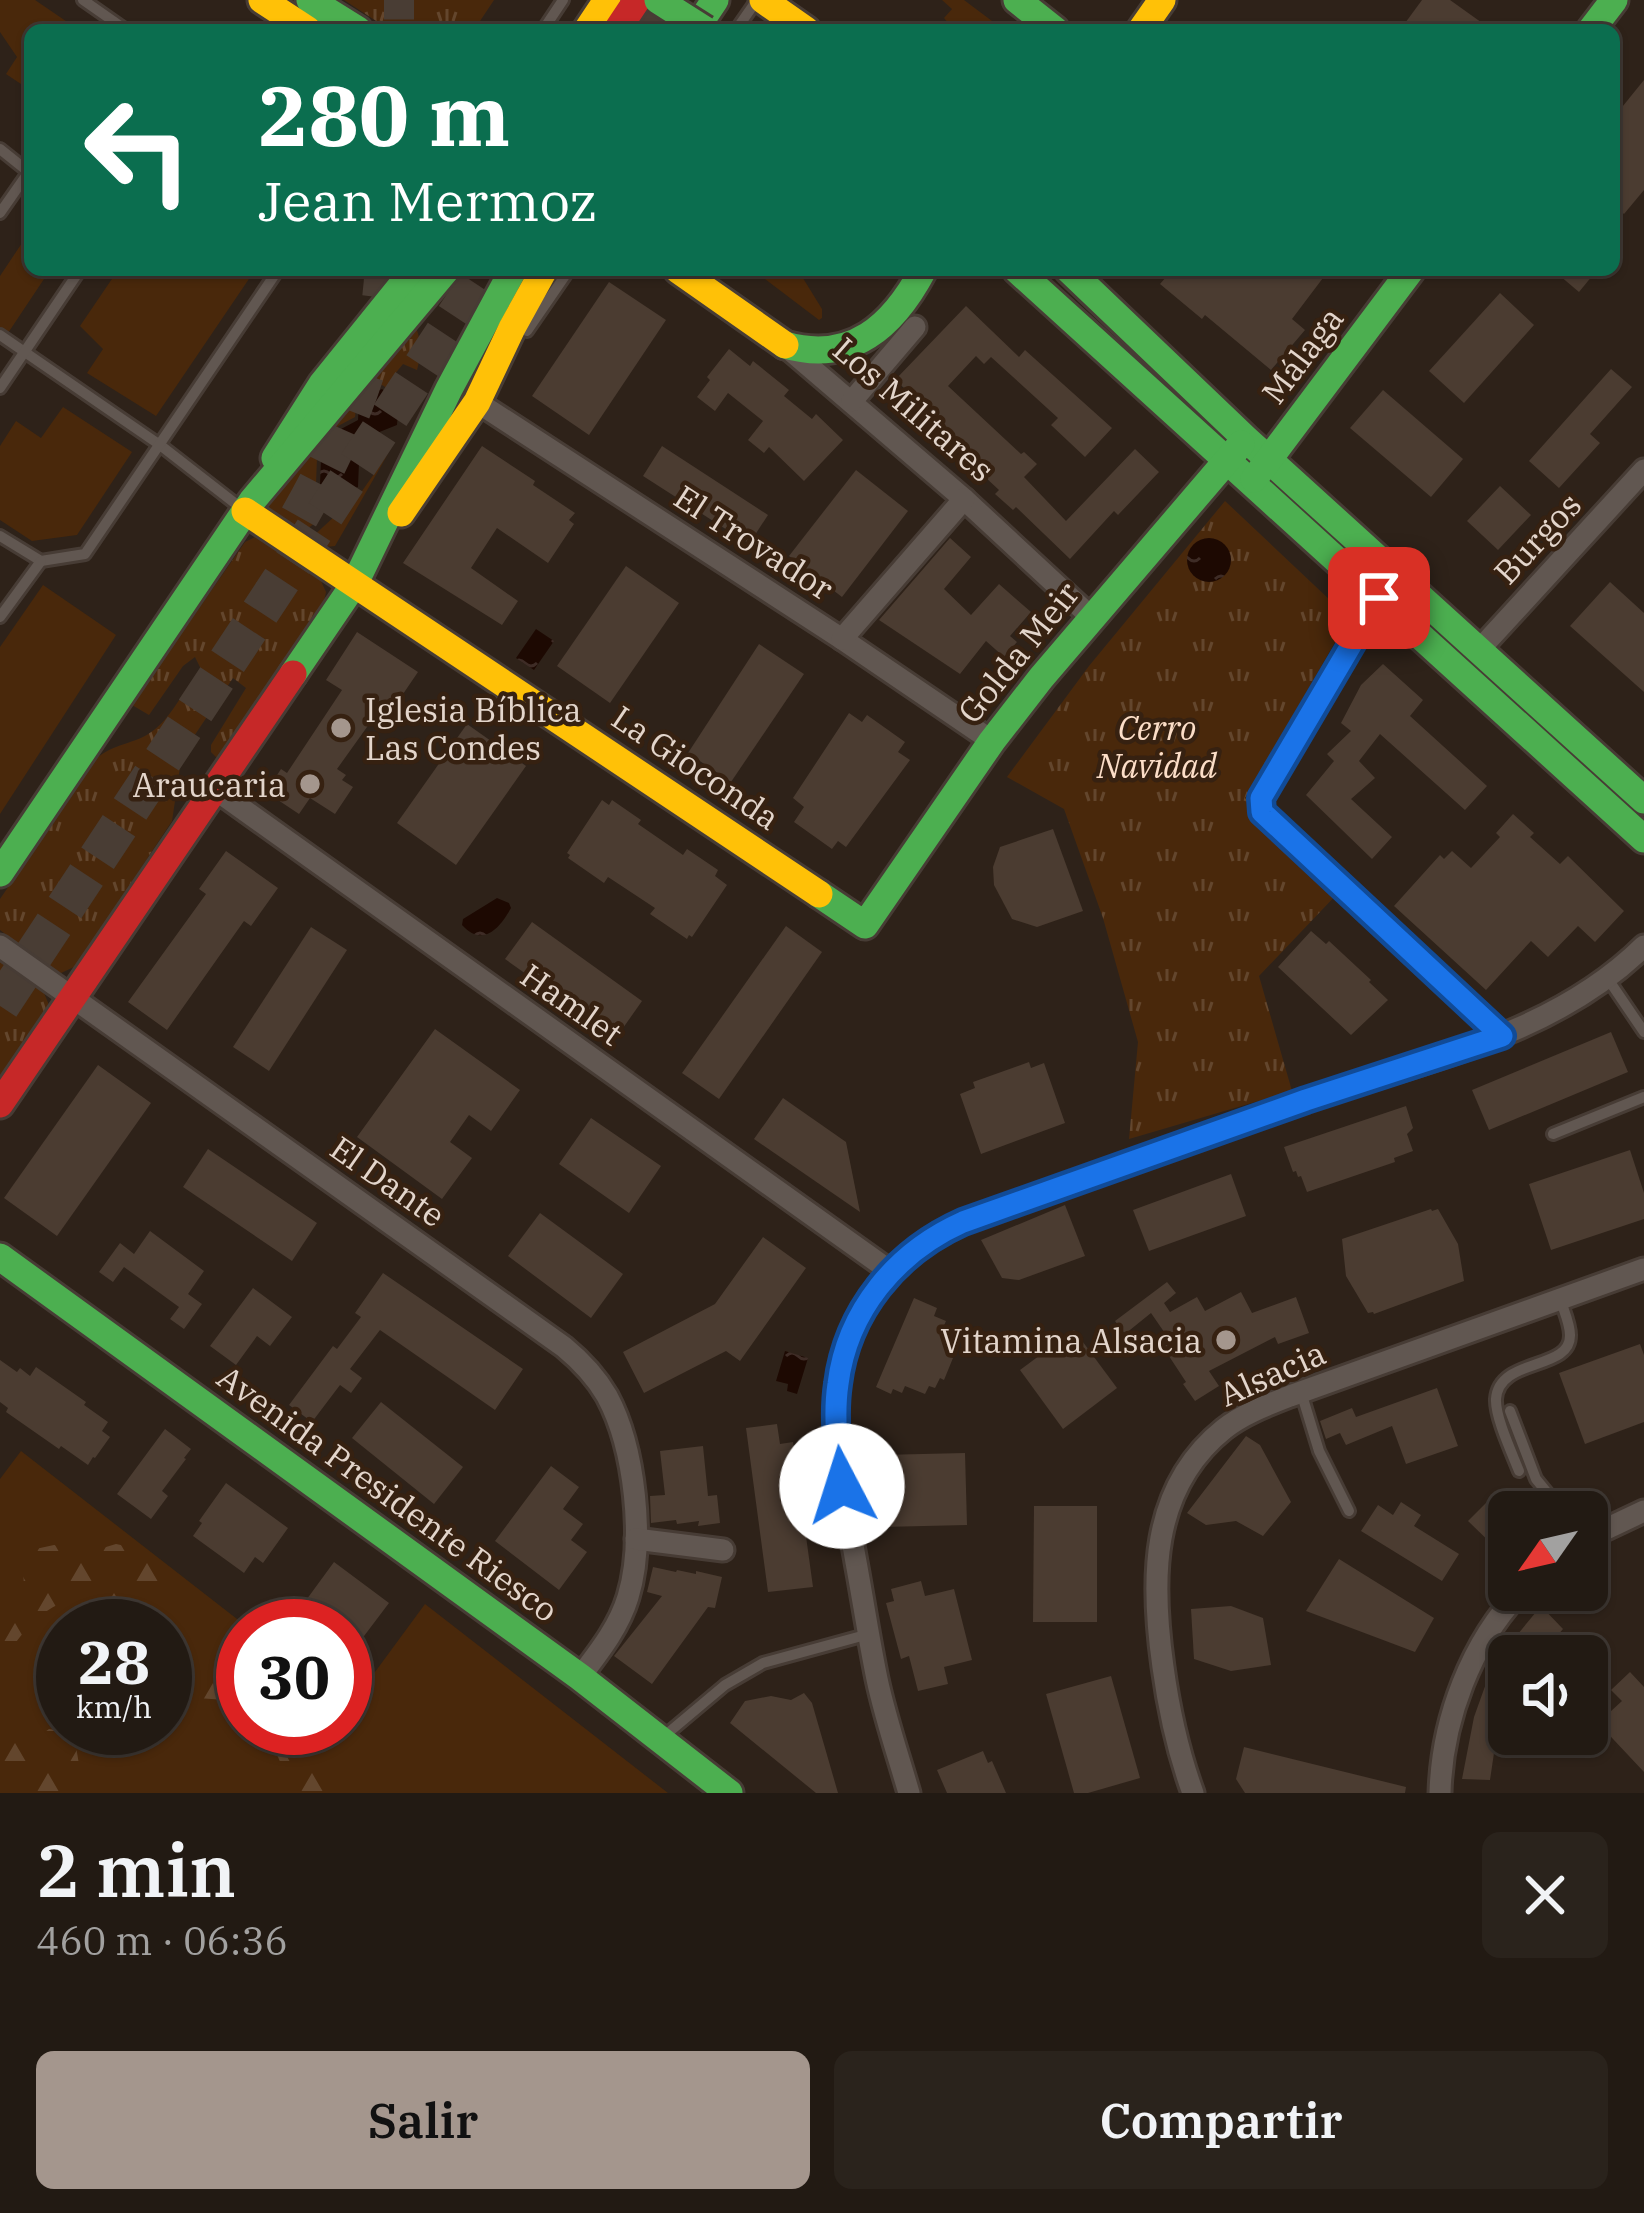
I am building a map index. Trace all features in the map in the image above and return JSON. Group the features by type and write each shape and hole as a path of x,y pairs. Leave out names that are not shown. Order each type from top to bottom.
{"main road":[{"path":"262,0 299,24"},
{"path":"310,0 348,24"},
{"path":"658,0 696,24"},
{"path":"760,0 797,24"},
{"path":"1016,0 1047,24"},
{"path":"1596,24 1614,0"},
{"path":"363,329 393,276"},
{"path":"0,874 249,506 304,409 409,276"},
{"path":"249,506 441,276"},
{"path":"355,583 448,389 510,276"},
{"path":"0,1104 477,402 541,276"},
{"name":"Los Militares","path":"687,276 785,345"},
{"path":"785,345 833,353 858,343 897,307 920,276"},
{"path":"1024,276 1644,839"},
{"path":"1075,276 1246,439 1644,800"},
{"name":"Málaga","path":"1251,484 1407,276"},
{"name":"Golda Meir","path":"865,925 992,741 1091,617 1246,439"},
{"name":"La Gioconda","path":"249,506 355,583 865,925"},
{"name":"Avenida Presidente Riesco","path":"0,1257 580,1677 729,1793"}],"street":[{"path":"852,401 915,327"},
{"name":"Los Militares","path":"785,345 1091,617"},
{"name":"El Trovador","path":"477,402 992,741"},
{"name":"Burgos","path":"1478,650 1644,470"},
{"path":"842,639 964,500"},
{"path":"1379,598 1261,798 1262,812 1502,1036"},
{"name":"Hamlet","path":"216,790 890,1271"},
{"name":"El Dante","path":"0,946 577,1358 599,1384 616,1417 631,1482 635,1560 627,1601 611,1634 580,1677"},
{"path":"909,1793 878,1683 842,1486 837,1431 837,1386 848,1343 890,1271 924,1243 963,1222 1549,1016 1608,979 1644,946"},
{"name":"Alsacia","path":"1193,1793 1168,1706 1156,1616 1156,1564 1160,1534 1179,1487 1205,1447 1221,1431 1254,1412 1301,1392 1644,1269"},
{"path":"1608,1528 1644,1511"},
{"path":"636,1539 723,1550"},
{"path":"1440,1793 1448,1735 1463,1684 1484,1637 1505,1611"}],"lane":[{"path":"83,0 117,24"},
{"path":"741,24 760,0"},
{"path":"0,149 24,167"},
{"path":"0,213 24,180"},
{"path":"0,388 76,276"},
{"path":"0,536 41,561 85,554 274,276"},
{"path":"477,402 564,276"},
{"path":"0,335 249,506"},
{"path":"0,617 41,561"},
{"path":"1608,979 1644,1032"},
{"path":"1553,1134 1644,1097"},
{"path":"1519,1472 1496,1398 1501,1384 1512,1374 1565,1349 1570,1332 1560,1298"},
{"path":"1301,1392 1319,1451 1349,1511"},
{"path":"1510,1411 1536,1479 1546,1491"},
{"path":"661,1739 745,1672 869,1634"}],"green space":[{"path":"0,0 35,0 70,24 24,24 24,86 6,74 17,57 0,32"},
{"path":"344,0 494,0 478,24 381,24"},
{"path":"942,0 964,0 996,24 949,24 944,18 952,9"},
{"path":"24,240 24,276 46,276 0,345 0,276"},
{"path":"114,276 251,276 156,416 87,373 103,349 80,326"},
{"path":"761,276 802,276 822,309 819,320"},
{"path":"412,322 420,345 417,370 403,364 394,375 414,388 401,415 401,397 382,385 357,397 355,417 338,426 334,446 317,457 316,483 337,497 349,493 327,512 309,503 303,513 316,522 302,533 266,508 265,499"},
{"path":"63,407 132,452 77,535 32,541 0,520 0,446 16,421 41,438"},
{"path":"388,454 335,546 325,547 310,539 362,491"},
{"name":"Cerro Navidad","path":"1225,501 1349,618 1245,798 1339,892 1259,976 1292,1091 1129,1139 1138,1042 1103,918 1064,809 1007,777 1089,666"},
{"path":"257,536 320,579 324,601 217,758 211,745 246,688 233,678 182,754 172,821 76,966 61,973 53,970 0,930 0,899 95,760 154,730 202,671 195,657 183,666 149,715 132,705 245,542"},
{"path":"43,585 116,635 0,814 0,647"},
{"path":"0,962 44,993 49,1005 0,1079"},
{"path":"21,1451 216,1603 216,1755 372,1755 372,1676 425,1604 668,1793 0,1793 0,1479"},
{"path":"116,1544 135,1548 177,1586 168,1599 36,1599 36,1620 8,1655 0,1675 0,1597 24,1589 23,1566 31,1550 54,1545 96,1550"},
{"path":"192,1654 198,1660 216,1661 216,1699 192,1695"},
{"path":"0,1698 10,1727 23,1741 36,1739 36,1755 77,1755 81,1776 104,1793 0,1793"},
{"path":"277,1755 298,1755 346,1793 293,1793"}],"water":[{"path":"382,389 399,401 397,425 377,433 379,455 359,463 358,487 338,496 320,484 321,460 342,450 341,429 358,420 359,399"},
{"path":"1209,538 1225,544 1231,560 1225,576 1209,582 1193,576 1187,560 1193,544"},
{"path":"536,629 554,641 534,670 516,658"},
{"path":"497,898 511,908 490,933 477,935 462,925 463,919"},
{"path":"785,1351 808,1358 797,1394 787,1391 788,1384 776,1381"}],"building":[{"path":"1422,0 1450,0 1484,24 1404,24"},
{"path":"1644,80 1644,190 1624,214 1620,211 1620,110"},
{"path":"1167,276 1324,276 1292,319 1305,330 1271,370 1160,284"},
{"path":"1560,276 1592,276 1579,292"},
{"path":"609,282 666,320 589,435 532,396"},
{"path":"1500,293 1534,325 1464,403 1429,371"},
{"path":"966,306 1019,357 1025,350 1112,428 1085,457 1051,425 1058,418 991,357 984,364 976,356 948,386 1037,464 1024,477 1066,521 1135,449 1159,472 1070,559 1016,507 1013,510 995,494 999,490 931,427 922,436 899,414 913,396 895,380"},
{"path":"729,349 750,366 753,361 789,390 784,396 812,419 816,414 843,440 804,481 769,447 764,453 748,440 763,421 728,393 715,411 697,397"},
{"path":"1611,369 1632,387 1590,434 1600,443 1559,488 1529,461"},
{"path":"1383,390 1463,459 1431,497 1350,428"},
{"path":"482,446 575,513 569,520 574,524 548,563 497,528 471,568 518,601 502,625 403,563"},
{"path":"662,446 768,515 749,544 643,476"},
{"path":"856,470 908,511 842,597 789,556"},
{"path":"1500,486 1531,515 1498,550 1467,521"},
{"path":"950,538 971,557 944,589 971,615 999,584 1031,612 1010,636 1017,642 1004,657 986,641 960,674 879,620"},
{"path":"626,566 679,603 610,703 557,666"},
{"path":"1610,582 1644,613 1644,692 1570,626"},
{"path":"357,632 418,672 386,719 377,713 337,769 353,787 335,814 310,798 299,814 266,792 281,769 287,773 342,690 326,680"},
{"path":"759,644 804,674 731,782 688,753"},
{"path":"1383,664 1423,700 1410,716 1487,786 1465,810 1380,734 1359,761 1375,778 1351,799 1392,837 1372,859 1306,795 1334,761 1327,754 1351,731 1341,723 1361,685"},
{"path":"849,713 862,722 867,715 905,742 898,752 910,760 846,847 838,841 832,849 794,822 804,807 793,798"},
{"path":"467,724 526,766 456,865 397,823"},
{"path":"602,800 609,805 612,800 683,855 687,849 718,870 715,876 727,885 692,937 687,939 650,914 655,908 608,877 604,883 568,858"},
{"path":"1513,814 1560,864 1568,856 1624,911 1595,942 1578,926 1548,957 1531,941 1486,990 1394,906 1440,855 1444,859 1452,851 1471,868 1500,837 1496,833"},
{"path":"1053,829 1083,911 1037,927 1012,919 994,885 993,867 1000,847"},
{"path":"226,851 278,888 251,926 244,921 167,1030 128,1002 206,894 199,889"},
{"path":"532,922 642,1001 616,1038 505,959"},
{"path":"786,926 822,952 719,1099 682,1073"},
{"path":"311,927 347,950 269,1071 233,1047"},
{"path":"1311,931 1326,944 1329,941 1388,1000 1351,1035 1278,967"},
{"path":"435,1029 520,1090 491,1131 469,1115 450,1142 472,1158 442,1199 357,1137"},
{"path":"1611,1032 1628,1072 1489,1130 1472,1090"},
{"path":"1029,1062 1031,1068 1044,1063 1065,1123 981,1154 960,1094 975,1088 973,1082"},
{"path":"98,1065 151,1103 57,1236 4,1198"},
{"path":"783,1098 846,1142 860,1212 754,1139"},
{"path":"1406,1106 1413,1151 1394,1158 1395,1162 1307,1192 1284,1147"},
{"path":"591,1118 661,1166 629,1213 559,1164"},
{"path":"208,1149 317,1223 292,1261 183,1187"},
{"path":"1630,1150 1644,1193 1644,1219 1551,1250 1529,1184"},
{"path":"1231,1174 1246,1216 1149,1251 1133,1210"},
{"path":"1065,1205 1085,1256 1019,1280 1002,1278 981,1240"},
{"path":"1438,1209 1458,1244 1464,1281 1368,1313 1346,1276 1342,1239"},
{"path":"540,1213 623,1274 591,1318 508,1256"},
{"path":"150,1231 204,1271 188,1294 202,1304 184,1329 170,1319 179,1307 124,1267 113,1282 99,1272 120,1243 134,1254"},
{"path":"763,1237 806,1268 740,1361 726,1351 644,1393 623,1352 715,1304"},
{"path":"383,1273 523,1369 495,1410 380,1330 350,1369 362,1378 351,1393 340,1385 312,1422 289,1405 361,1317 355,1313"},
{"path":"1167,1282 1176,1293 1164,1303 1170,1312 1197,1297 1205,1311 1241,1292 1252,1313 1296,1297 1309,1333 1278,1344 1275,1337 1209,1371 1219,1386 1195,1401 1163,1347 1171,1342 1151,1313 1125,1334 1115,1321"},
{"path":"253,1288 292,1317 270,1346 257,1336 236,1365 210,1346"},
{"path":"914,1298 937,1308 934,1316 946,1321 942,1330 956,1342 949,1357 953,1358 944,1380 940,1378 935,1388 929,1386 925,1394 905,1386 902,1393 893,1389 891,1394 876,1387"},
{"path":"1074,1330 1117,1388 1063,1429 1020,1370"},
{"path":"1640,1344 1644,1422 1585,1444 1559,1373"},
{"path":"0,1360 30,1376 36,1367 108,1422 102,1431 110,1437 88,1465 6,1412 8,1408 0,1402"},
{"path":"1437,1388 1458,1446 1406,1464 1392,1426 1346,1445 1340,1433 1326,1439 1320,1421 1352,1408 1356,1417"},
{"path":"381,1402 463,1467 434,1504 352,1438"},
{"path":"777,1424 780,1444 793,1442 813,1587 768,1592 746,1428"},
{"path":"165,1429 191,1449 162,1491 168,1496 151,1519 117,1494"},
{"path":"1246,1436 1260,1445 1291,1502 1263,1536 1236,1521 1206,1525 1187,1513"},
{"path":"703,1446 708,1496 717,1495 720,1523 651,1523 650,1496 665,1495 660,1451"},
{"path":"965,1453 967,1525 882,1527 880,1455"},
{"path":"551,1466 579,1487 563,1509 583,1524 571,1540 587,1552 559,1590 495,1541"},
{"path":"226,1483 288,1528 263,1563 255,1557 244,1573 193,1536"},
{"path":"1488,1501 1488,1540 1468,1521"},
{"path":"1401,1502 1421,1515 1414,1526 1459,1554 1442,1581 1361,1531 1378,1505 1393,1515"},
{"path":"1034,1506 1097,1506 1097,1622 1033,1622"},
{"path":"1339,1559 1434,1618 1415,1652 1306,1611"},
{"path":"334,1562 389,1603 372,1625 372,1599 307,1599"},
{"path":"653,1567 722,1577 715,1608 708,1607 652,1684 614,1656 662,1596 647,1592"},
{"path":"921,1581 925,1596 954,1589 972,1660 944,1667 948,1684 918,1691 909,1656 901,1659 886,1603 894,1601 891,1589"},
{"path":"1231,1606 1263,1618 1271,1665 1231,1671 1194,1659 1191,1609"},
{"path":"1537,1611 1546,1611 1563,1629 1558,1635 1517,1635"},
{"path":"1630,1672 1644,1687 1644,1772 1608,1734 1608,1714 1622,1701 1611,1690"},
{"path":"1111,1676 1140,1778 1074,1793 1046,1694"},
{"path":"1488,1678 1488,1755 1494,1755 1490,1780 1462,1779 1474,1717"},
{"path":"804,1693 812,1703 838,1793 816,1793 730,1723 745,1701 771,1696 791,1700"},
{"path":"1244,1747 1406,1787 1405,1793 1245,1793 1236,1779"},
{"path":"983,1751 1006,1793 947,1793 937,1770"}],"tunnel":[{"path":"384,0 414,0"},
{"path":"651,24 667,0"},
{"path":"299,517 330,459 367,367 383,276"},
{"path":"0,1006 482,276"}],"traffic: fast":[{"path":"310,0 348,24"},
{"path":"658,0 696,24"},
{"path":"699,24 715,0"},
{"path":"1017,0 1047,24"},
{"path":"1596,24 1614,0"},
{"path":"275,458 322,384 409,276"},
{"path":"0,873 252,501 441,276"},
{"path":"293,674 355,583 510,276"},
{"path":"785,345 831,349 868,336 898,308 919,276"},
{"path":"1024,276 1644,839"},
{"path":"1075,276 1246,439 1644,800"},
{"path":"1254,479 1406,276"},
{"path":"819,894 865,925 1041,678 1241,444"},
{"path":"0,1257 580,1677 729,1793"}],"traffic: slow":[{"path":"262,0 299,24"},
{"path":"591,24 607,0"},
{"path":"763,0 797,24"},
{"path":"1145,24 1162,0"},
{"path":"401,513 477,402 541,276"},
{"path":"687,276 785,345"},
{"path":"245,511 819,894"}],"traffic: jam":[{"path":"621,24 637,0"},
{"path":"0,1104 293,674"}],"place":[{"name":"Iglesia Bíblica Las Condes","path":"341,728"},
{"name":"Araucaria","path":"310,784"},
{"name":"Vitamina Alsacia","path":"1226,1340"}],"route":[{"path":"842,1486 836,1407 848,1343 890,1271 924,1243 963,1222 1502,1036 1262,812 1261,798 1379,598"}]}
